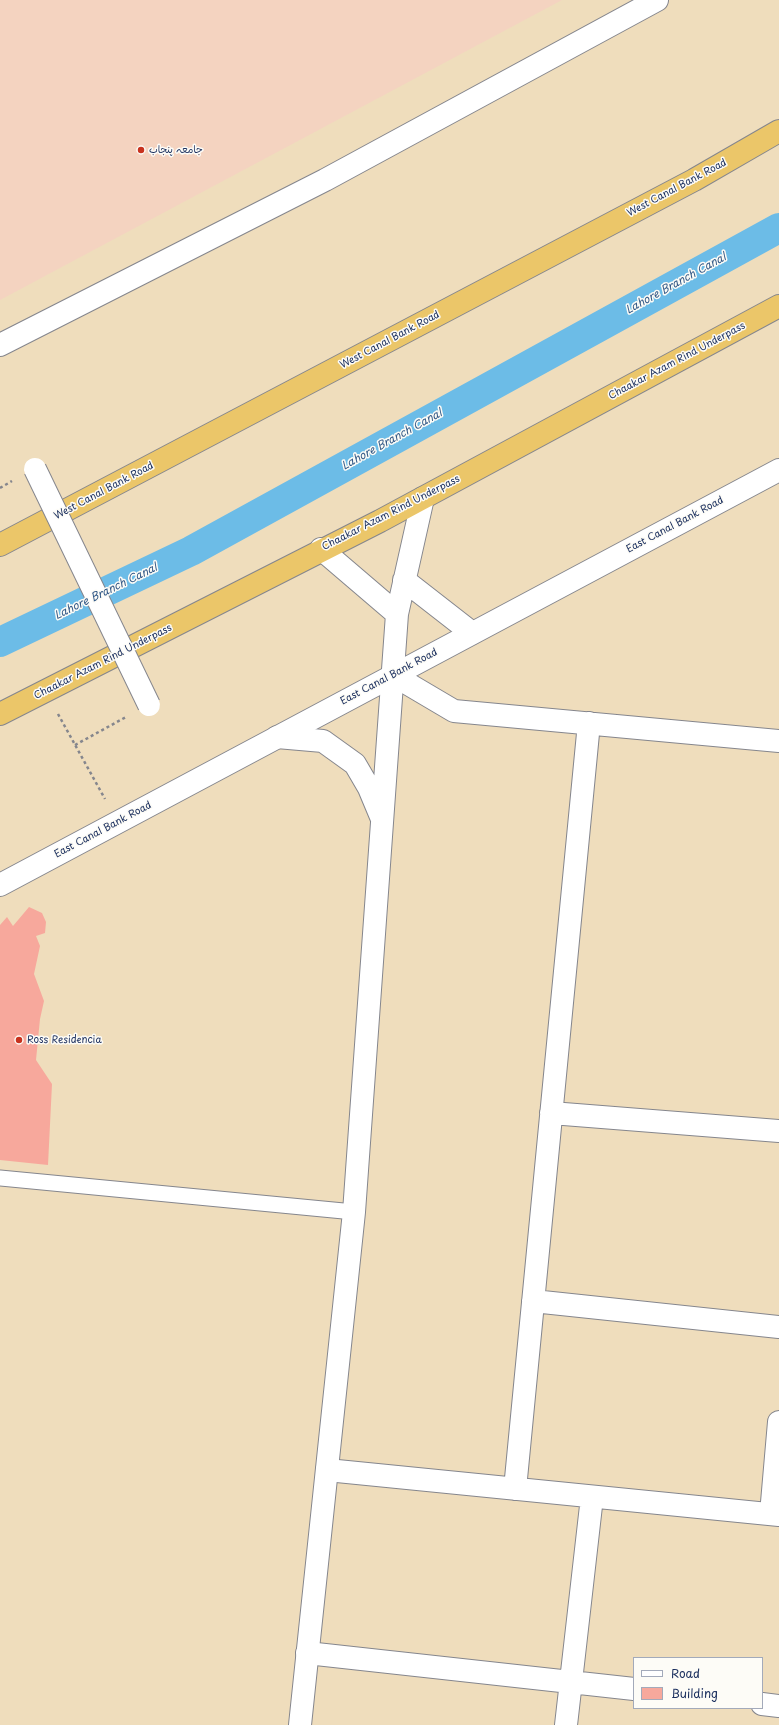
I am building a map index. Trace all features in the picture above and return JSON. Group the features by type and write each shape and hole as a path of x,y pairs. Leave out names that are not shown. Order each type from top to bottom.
{"highway":[{"path":"694,180 779,121"},
{"name":"West Canal Bank Road","path":"0,545 694,180 779,132"},
{"name":"Chaakar Azam Rind Underpass","path":"0,714 423,498 779,306"}],"street":[{"path":"0,345 325,180 657,0"},
{"path":"35,469 149,704"},
{"name":"East Canal Bank Road","path":"0,885 779,470"},
{"path":"300,1725 354,1212 397,614 423,498"},
{"path":"321,549 397,614"},
{"path":"404,580 472,633"},
{"path":"393,675 454,710 779,741"},
{"path":"515,1489 589,723"},
{"path":"277,737 323,741 355,764 369,788 383,821"},
{"path":"551,1113 779,1131"},
{"path":"533,1301 779,1327"},
{"path":"327,1470 775,1515 779,1422"},
{"path":"566,1725 592,1497"},
{"path":"307,1653 633,1689"},
{"path":"763,1704 779,1706"}],"lane":[{"path":"0,1178 354,1212"}],"path":[{"path":"46,691 117,822"},
{"path":"75,745 149,704"}],"shaded area":[{"name":"جامعہ پنجاب","path":"0,0 562,0 0,300"}],"building":[{"name":"Ross Residencia","path":"29,907 42,913 46,922 45,933 36,936 40,946 34,974 44,1001 40,1019 36,1060 52,1084 48,1165 0,1160 0,925 7,917 13,926"}],"waterway":[{"name":"Lahore Branch Canal","path":"0,642 191,551 779,228"}],"place":[{"name":"جامعہ پنجاب","path":"141,150"},
{"name":"Ross Residencia","path":"19,1040"}]}
